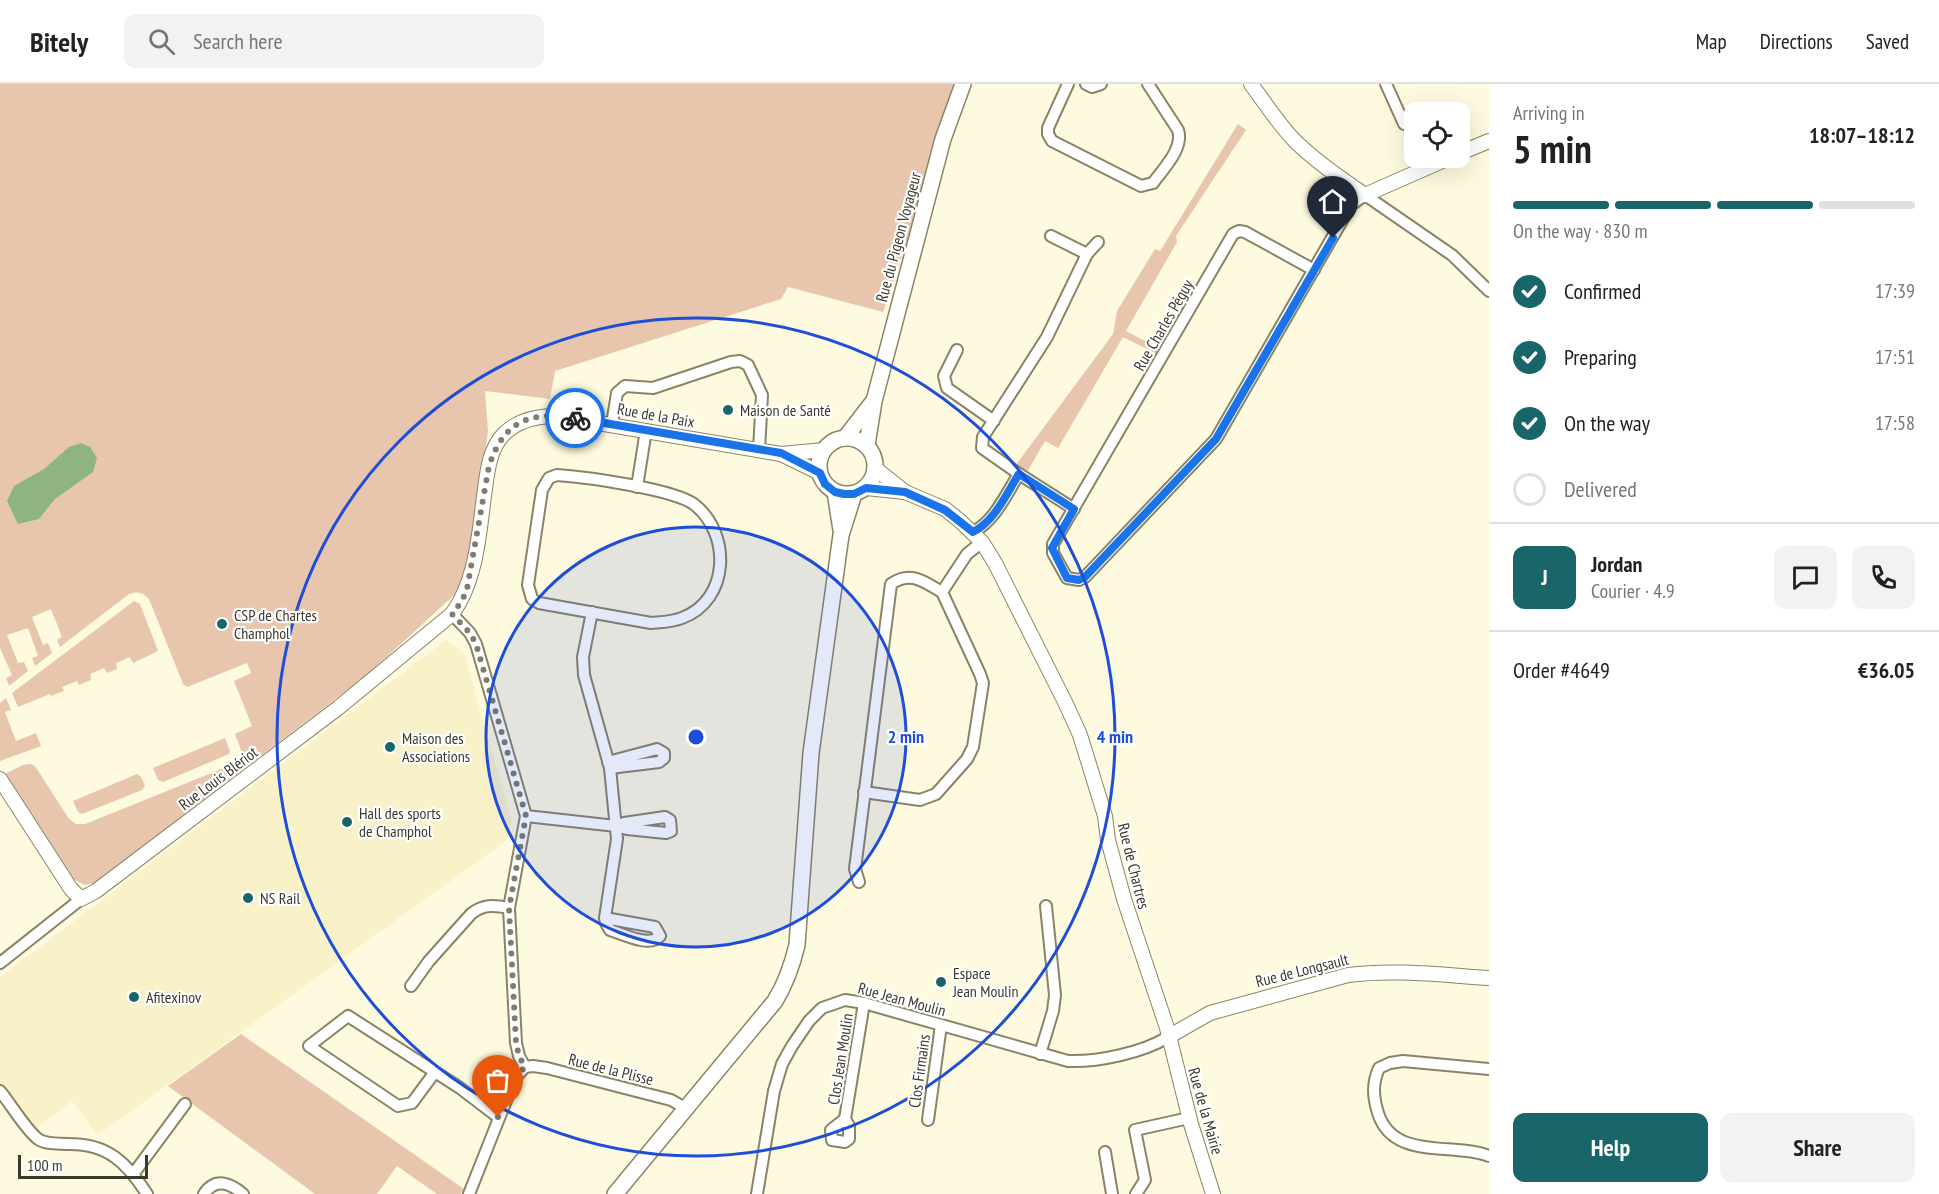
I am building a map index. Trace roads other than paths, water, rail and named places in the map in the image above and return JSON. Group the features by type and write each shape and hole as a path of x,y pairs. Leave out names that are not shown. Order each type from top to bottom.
{"main road":[{"name":"Rue du Pigeon Voyageur","path":"867,445 874,400 942,139 963,84"},
{"name":"Rue du Pigeon Voyageur","path":"845,438 874,400"},
{"path":"615,1194 775,1001 792,968 797,945 811,753 841,535 860,491 873,479 876,469 874,456 867,445 857,439 845,438 833,441 824,450 819,461 820,473 825,484 835,492 844,494 860,491"},
{"path":"835,492 841,535"}],"street":[{"path":"1068,84 1048,128 1052,141 1141,186 1153,183 1179,146 1180,138 1178,130 1148,84"},
{"path":"1086,84 1092,87 1101,84"},
{"path":"1251,84 1277,120 1313,157 1452,255 1489,291"},
{"path":"1386,84 1404,124"},
{"path":"1470,149 1489,141"},
{"path":"1365,195 1426,168"},
{"name":"Rue Charles Péguy","path":"1314,270 1245,232 1239,231 1233,234 1052,548 1067,578 1079,580 1085,577 1216,439 1314,270 1351,205 1365,195"},
{"path":"1051,236 1087,254"},
{"path":"1074,509 982,448 983,437 1047,337 1087,254 1098,242"},
{"path":"957,350 944,376 947,388 994,421"},
{"path":"612,424 616,393 625,386 653,388 740,361 748,365 762,396 759,450"},
{"name":"Rue de la Paix","path":"452,614 462,601 467,589 489,466 495,449 503,435 530,418 557,416 781,453 824,450"},
{"path":"637,487 646,430"},
{"name":"Rue de la Paix","path":"781,453 820,473"},
{"path":"876,469 905,492 945,510 978,537"},
{"path":"942,592 1019,474"},
{"path":"557,475 677,495 694,504 709,520 718,538 721,557 713,591 699,607 684,617 651,623 592,612 539,603 532,599 529,593 528,585 542,490 549,478 557,475"},
{"path":"860,491 905,492"},
{"name":"Rue de Chartres","path":"978,537 1054,680 1080,735 1105,816 1108,840 1124,899 1168,1037"},
{"path":"859,882 855,869 864,792 891,584 901,577 917,578 942,592 980,674 982,683 973,747 967,759 936,794 920,800 864,792"},
{"path":"592,612 583,657 584,675 609,765 617,839 605,918"},
{"path":"452,614 470,633 476,644 526,816 509,908 516,1043 525,1067 515,1078 469,1194"},
{"name":"Rue Louis Blériot","path":"0,963 81,899 96,891 332,713 452,614"},
{"path":"0,779 71,889 81,899"},
{"path":"526,816 616,826"},
{"path":"411,986 429,961 471,914 487,906 509,908"},
{"path":"1040,1054 1053,1011 1055,995 1046,906"},
{"name":"Rue de Longsault","path":"1168,1037 1210,1012 1348,975 1395,972 1489,978"},
{"name":"Rue Jean Moulin","path":"757,1194 774,1091 782,1064 809,1021 822,1008 845,1000 864,1003 1068,1061 1085,1062 1115,1056 1157,1043 1168,1037"},
{"name":"Clos Jean Moulin","path":"845,1119 864,1003"},
{"path":"435,1072 412,1103 398,1106 309,1046 348,1017 435,1072 498,1117"},
{"name":"Clos Firmains","path":"928,1120 941,1025"},
{"name":"Rue de la Mairie","path":"1168,1037 1189,1118 1213,1194"},
{"path":"1489,1068 1403,1061 1390,1063 1379,1068 1374,1078 1373,1090 1380,1119 1388,1132 1397,1140 1410,1145 1489,1156"},
{"name":"Rue de la Plisse","path":"525,1067 546,1068 649,1094 671,1100 687,1109"},
{"path":"0,1091 39,1140 50,1143 83,1144 109,1153 134,1173 147,1194"},
{"path":"134,1173 185,1104"},
{"path":"1136,1194 1145,1180 1135,1130 1189,1118"},
{"path":"1105,1152 1112,1194"},
{"path":"204,1194 208,1187 220,1183 243,1194"}],"place":[{"name":"Maison de Santé","path":"728,410"},
{"name":"CSP de Chartes Champhol","path":"222,624"},
{"name":"Maison des Associations","path":"390,747"},
{"name":"Hall des sports de Champhol","path":"347,822"},
{"name":"NS Rail","path":"248,898"},
{"name":"Espace Jean Moulin","path":"941,982"},
{"name":"Afitexinov","path":"134,997"}]}
